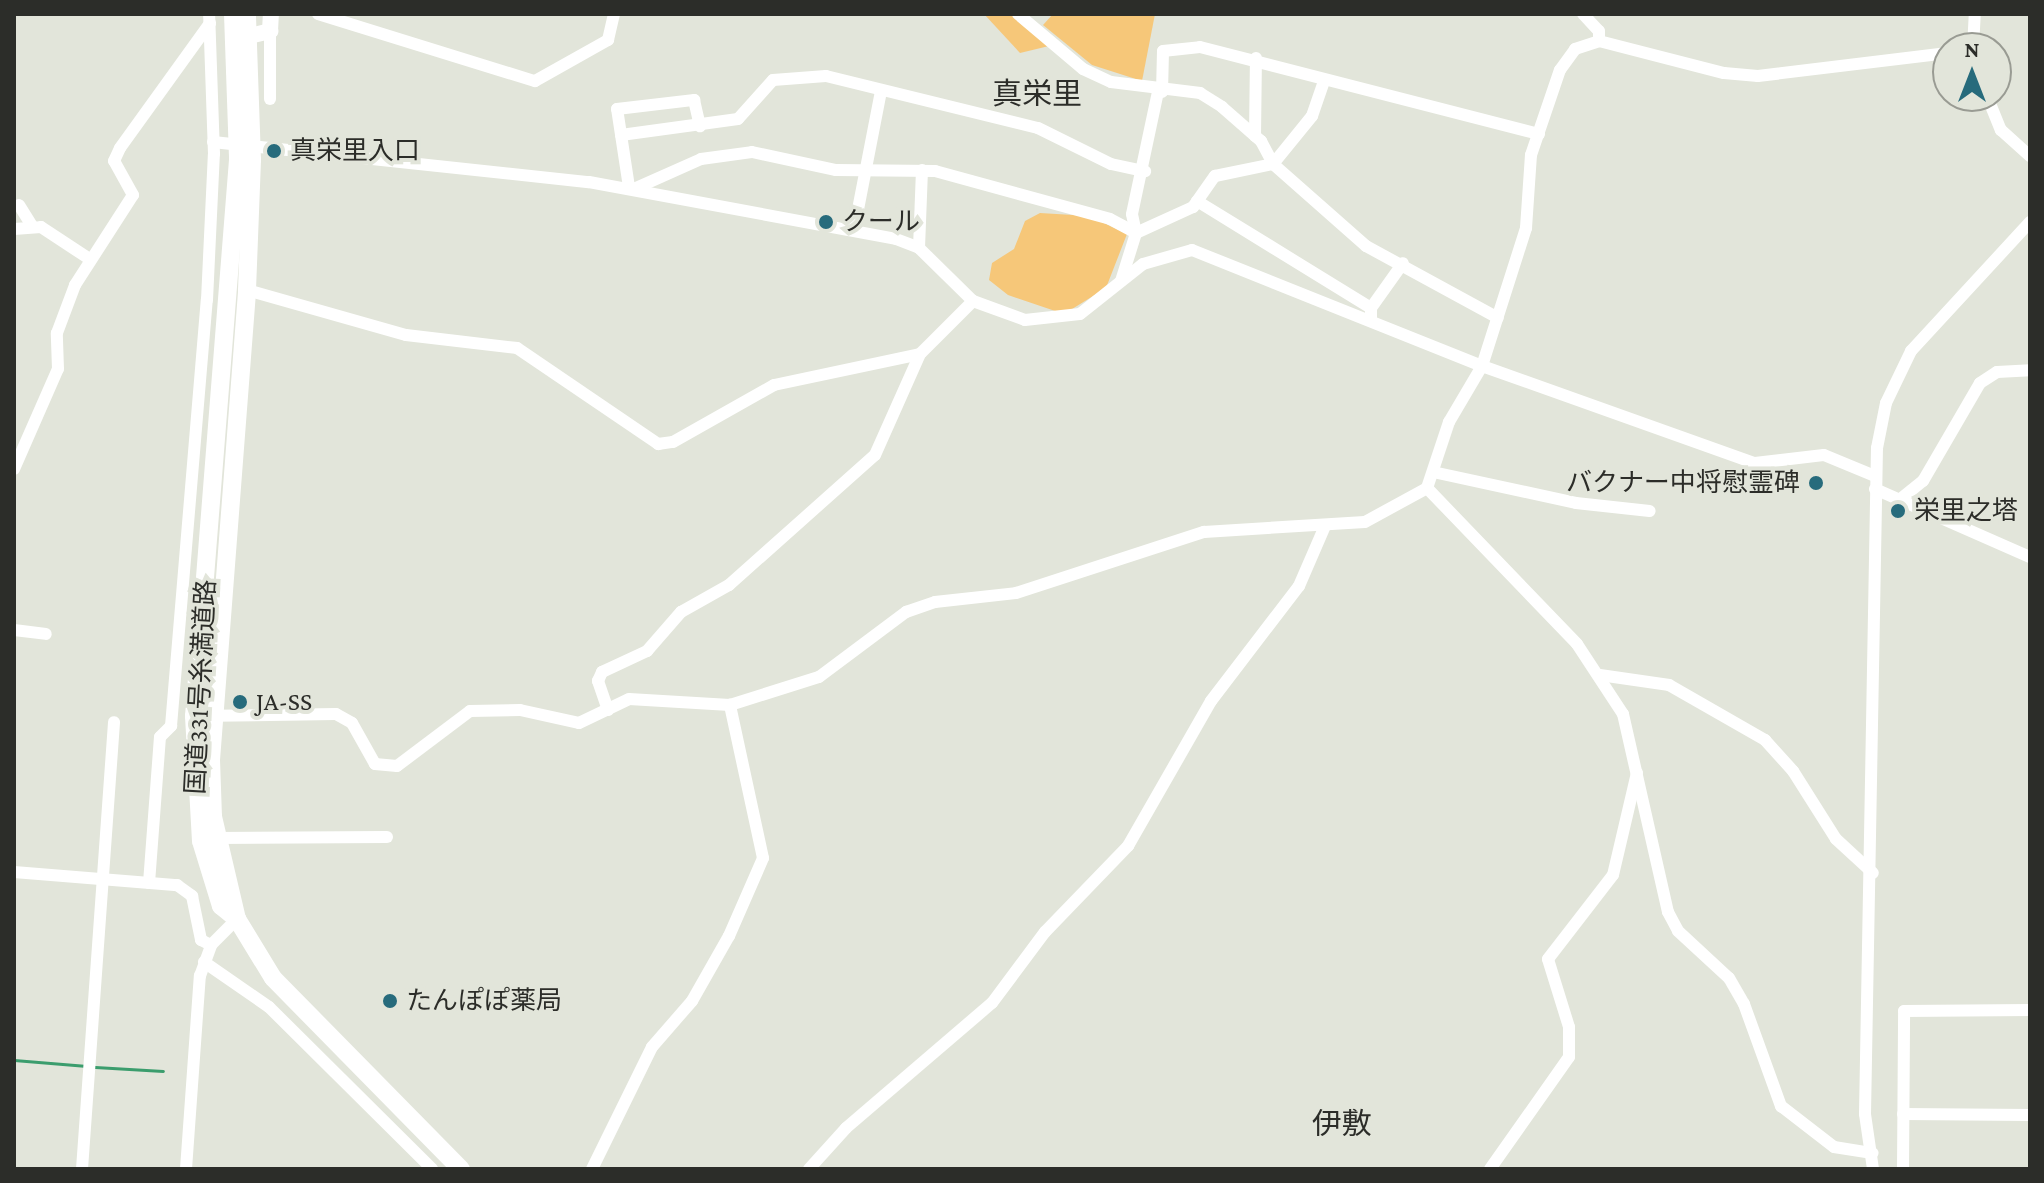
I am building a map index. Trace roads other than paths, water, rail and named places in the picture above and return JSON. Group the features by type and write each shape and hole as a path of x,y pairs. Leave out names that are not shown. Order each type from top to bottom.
{"highway":[{"name":"国道331号糸満道路","path":"233,14 245,143 210,541 203,716 209,839 221,906 237,919 287,995 461,1169"},
{"name":"国道331号糸満道路","path":"203,716 247,290 247,14"}],"main road":[{"path":"249,36 270,31 271,14"}],"street":[{"path":"318,14 535,81 608,40 614,14"},
{"path":"1018,14 1083,69 1160,92 1200,93 1255,136 1273,164 1366,246 1403,263 1498,318"},
{"path":"1583,14 1599,31 1599,41"},
{"path":"149,883 160,737 171,726 194,452 213,142 209,19"},
{"path":"14,469 58,369 57,333 88,258 133,195 114,161 209,19"},
{"path":"270,31 270,99"},
{"path":"203,716 336,714 352,723 384,768 409,759 470,711 520,710 579,723 629,699 730,705 819,677 906,612 935,602 1016,593 1193,534 1365,522 1427,488 1449,422 1482,366 1498,318 1526,228 1526,180 1565,60 1584,44 1599,41 1724,73 1758,76 1932,55"},
{"path":"1121,281 1136,233 1132,214 1145,171 1160,92 1163,51 1200,47 1256,58 1324,82 1539,134"},
{"path":"1255,136 1256,58"},
{"path":"621,135 738,119 780,77 826,76 1038,128 1111,164 1145,171"},
{"path":"1136,233 1197,201 1215,176 1273,164 1312,116 1324,82"},
{"path":"854,230 881,91"},
{"path":"632,188 617,109 694,100 700,126"},
{"path":"1994,112 2001,130 2030,156"},
{"path":"213,142 245,143 632,188 854,230 919,248 973,301 1025,320 1063,320 1162,255 1192,250 1371,312"},
{"path":"632,188 658,174 728,152 865,171 922,170 1100,216 1136,233"},
{"path":"919,248 922,170"},
{"path":"1197,201 1371,312 1482,366 1755,463 1824,455 1903,497 2030,557"},
{"path":"19,205 32,226 88,258"},
{"path":"1873,1169 1865,1114 1873,873 1875,482 1886,403 1911,351 2030,222"},
{"path":"14,229 32,226"},
{"path":"1371,312 1403,263"},
{"path":"247,290 406,335 517,348 658,444 673,442 774,385 920,354"},
{"path":"608,710 598,681 602,672 647,651 681,612 729,585 875,455 920,354 973,301"},
{"path":"1903,497 1923,481 1980,383 1997,372 2030,370"},
{"path":"194,452 217,454"},
{"path":"1433,472 1576,503 1650,511"},
{"path":"1427,488 1600,675 1630,732 1668,912 1736,991 1756,1027 1781,1106 1834,1147 1873,1153"},
{"path":"809,1169 846,1128 992,1003 1045,932 1128,846 1211,701 1299,586 1325,526"},
{"path":"187,539 210,541"},
{"path":"14,630 46,634"},
{"path":"1600,675 1682,690 1765,740 1793,771 1823,824 1873,873"},
{"path":"592,1169 652,1047 692,1001 729,936 763,858 730,705"},
{"path":"82,1169 114,722"},
{"path":"1490,1169 1569,1057 1569,1027 1548,959 1613,875 1638,770"},
{"path":"209,839 387,837"},
{"path":"14,872 187,889 201,940 211,945"},
{"path":"186,1169 200,976 211,945 237,919"},
{"path":"204,962 279,1016 432,1169"},
{"path":"1903,1169 1904,1011 2030,1010"},
{"path":"1903,1114 2030,1115"}],"waterway":[{"path":"14,1060 87,1066"},
{"path":"95,1067 163,1071"}],"place":[{"name":"真栄里入口","path":"274,151"},
{"name":"クール","path":"826,222"},
{"name":"バクナー中将慰霊碑","path":"1816,483"},
{"name":"栄里之塔","path":"1898,511"},
{"name":"JA-SS","path":"240,702"},
{"name":"たんぽぽ薬局","path":"390,1001"}],"district":[{"name":"真栄里","path":"1037,94"},
{"name":"伊敷","path":"1342,1124"}]}
